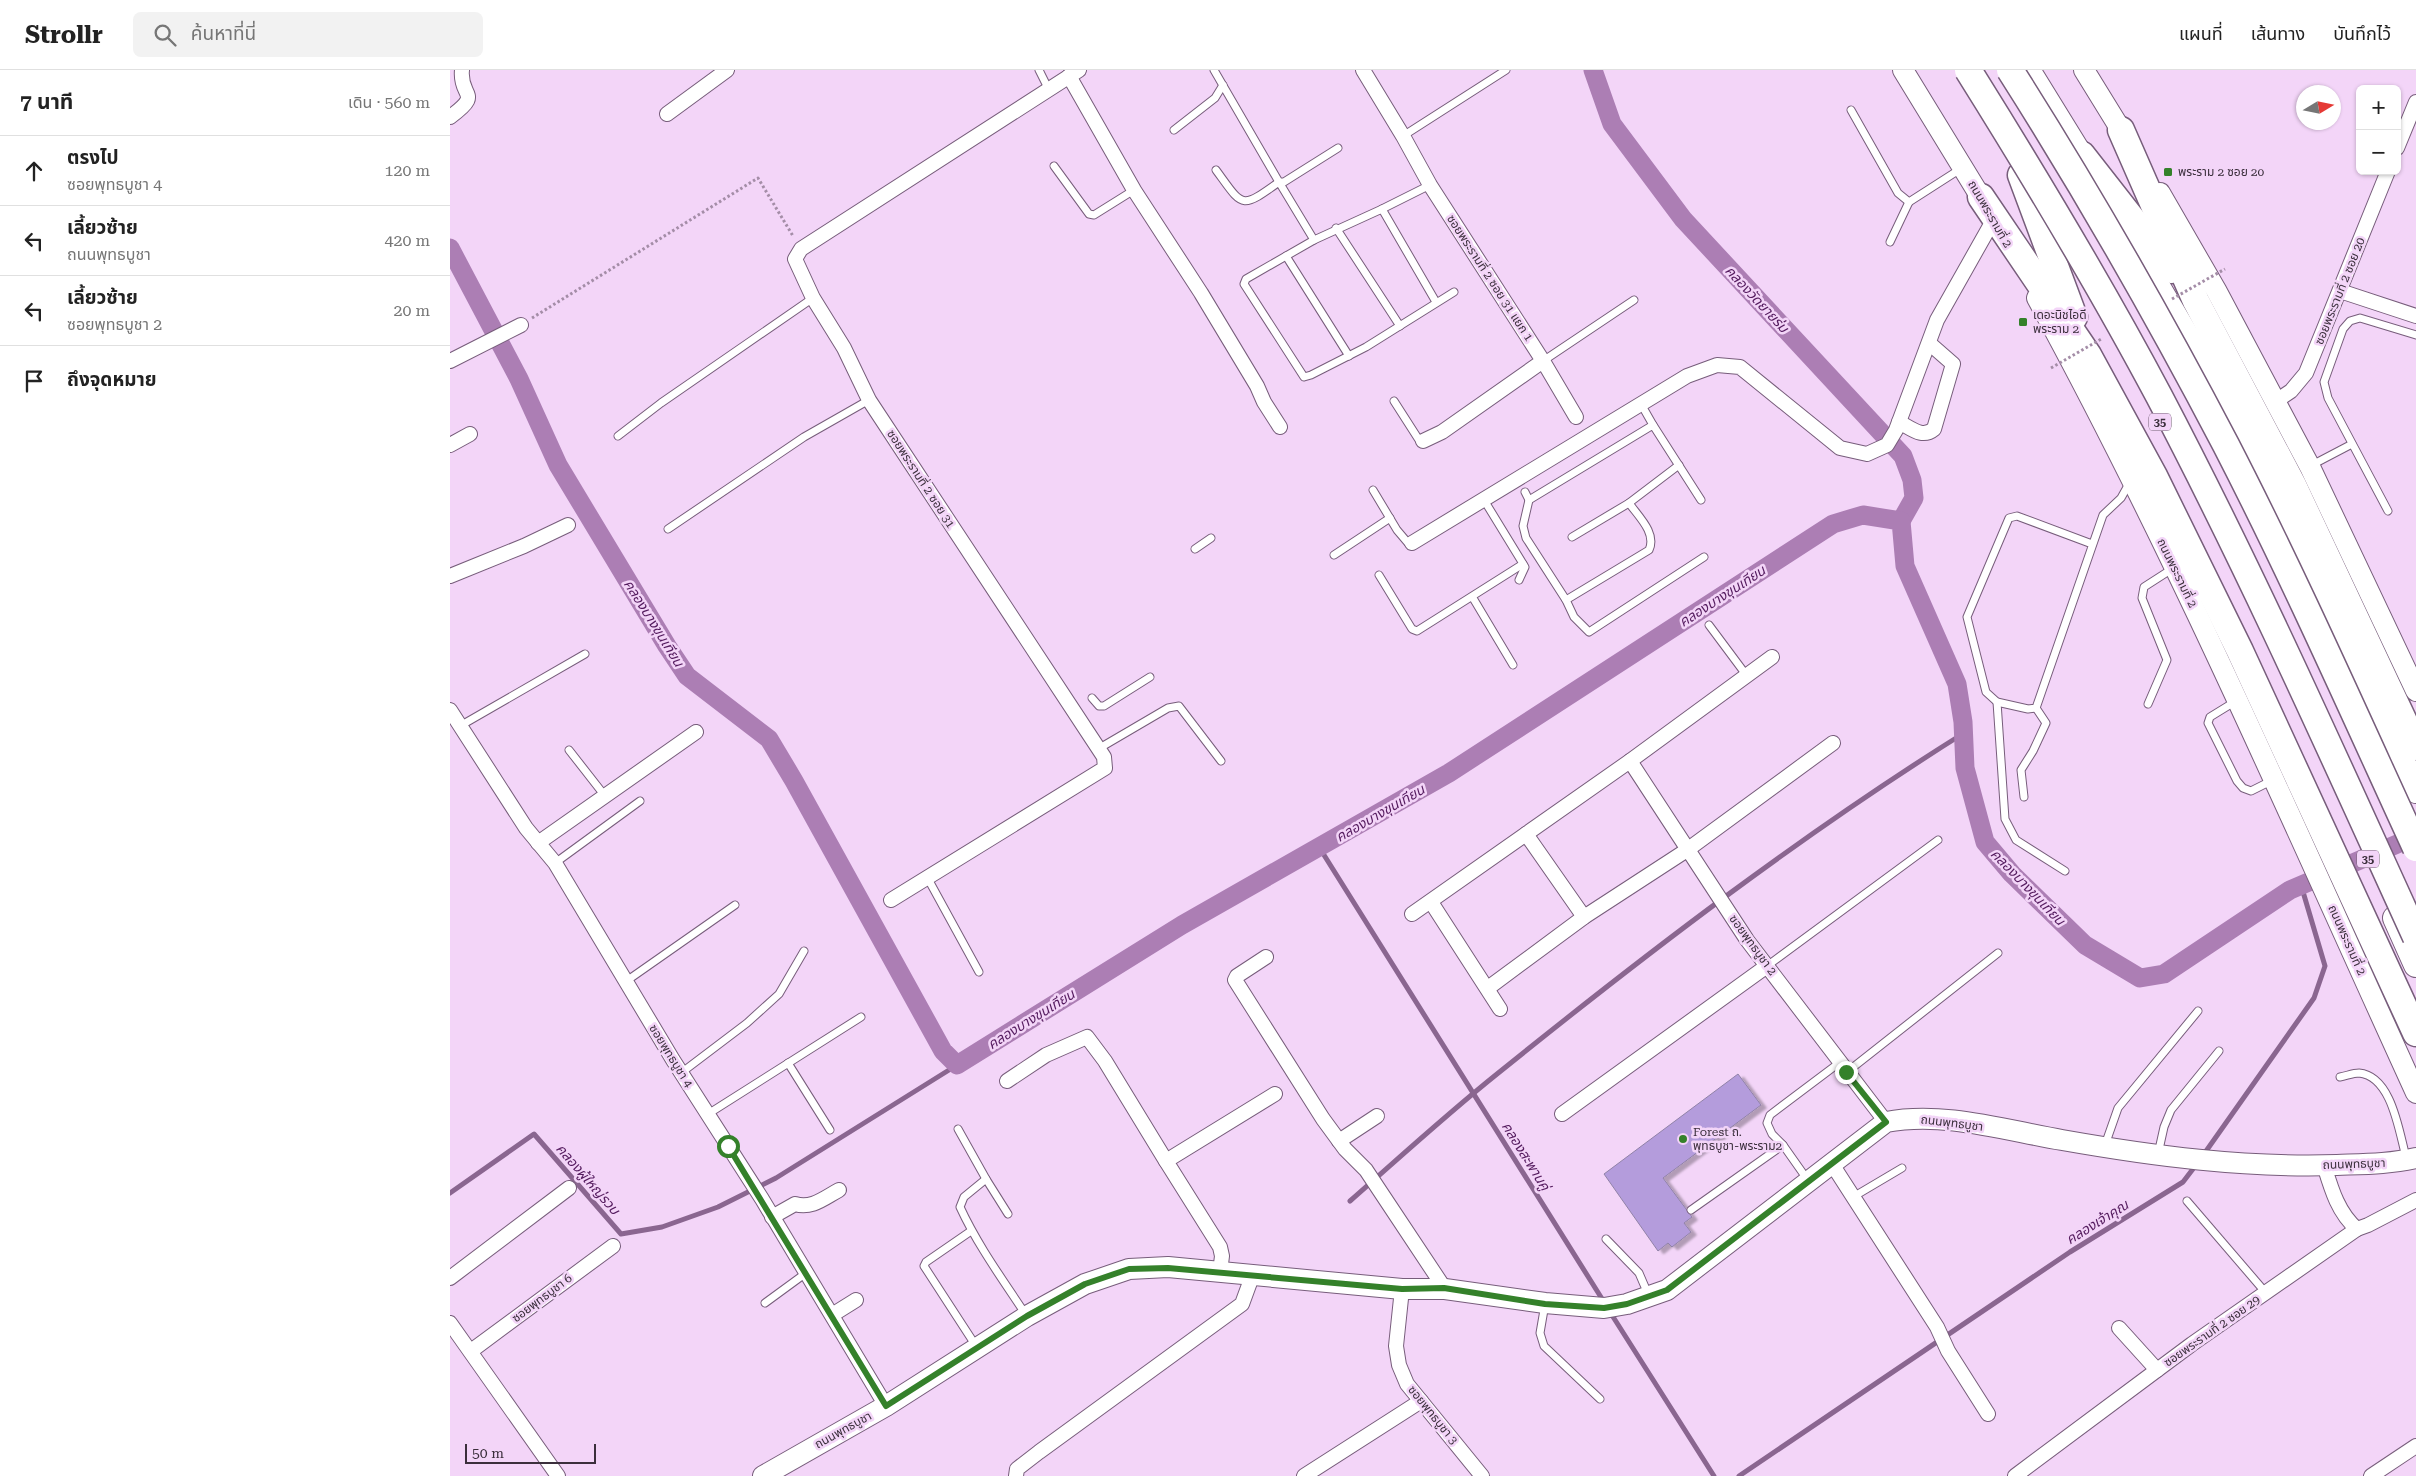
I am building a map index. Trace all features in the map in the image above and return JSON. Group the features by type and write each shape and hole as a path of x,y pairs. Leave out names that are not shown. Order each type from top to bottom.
{"highway":[{"name":"35","path":"1954,70 2021,175 2119,345 2171,443 2235,574 2336,790 2408,932 2416,965"},
{"path":"1968,70 2047,197 2159,397 2281,643 2408,932"},
{"path":"2010,70 2118,249 2226,445 2318,634 2416,848"},
{"path":"2028,70 2082,155 2233,414 2379,707 2410,756"},
{"path":"2121,130 2196,300 2260,421 2326,553 2410,756 2416,791"},
{"path":"2082,155 2196,300"},
{"path":"2021,175 2088,355"},
{"path":"1988,208 2088,355 2154,476 2216,602 2416,1033"}],"main road":[{"name":"ถนนพระรามที่ 2","path":"1903,70 1988,208 2132,479 2237,700 2416,1093"},
{"path":"2084,70 2216,290 2276,401 2310,466 2416,691"},
{"name":"ถนนพุทธบูชา","path":"763,1476 886,1406 1027,1316 1085,1284 1129,1269 1168,1268 1253,1274 1402,1289 1444,1288 1545,1304 1604,1308 1627,1304 1667,1290 1809,1183 1886,1122 1907,1118 1939,1119 2104,1148 2231,1163 2277,1166 2324,1165 2411,1159"}],"street":[{"path":"450,117 466,105 468,99 462,70"},
{"path":"667,114 727,70"},
{"name":"ซอยพระรามที่ 2 ซอย 31 แยก 1","path":"1363,70 1430,185 1543,361 1576,417"},
{"path":"801,249 1074,73 1134,190 1201,293 1257,386 1266,407 1280,427"},
{"path":"2401,138 2416,102"},
{"name":"ซอยพระรามที่ 2 ซอย 20","path":"2276,401 2291,391 2306,372 2386,175"},
{"path":"1412,543 1687,376 1717,365 1740,367 1840,448 1867,454 1887,445 1898,426 1936,320 1988,208"},
{"name":"ซอยพระรามที่ 2 ซอย 31","path":"801,249 795,259 813,298 844,348 869,400 1104,757 1104,768 891,900"},
{"path":"2340,291 2416,315"},
{"path":"450,361 517,327"},
{"path":"1898,426 1921,434 1929,433 1934,429 1953,364 1929,343"},
{"path":"1422,441 1442,432 1543,361"},
{"path":"450,444 470,434"},
{"path":"450,576 524,546 568,525"},
{"path":"1412,914 1630,762 1772,658"},
{"name":"ซอยพุทธบูชา 4","path":"450,710 538,843 554,863 681,1073 758,1193 886,1406"},
{"path":"538,843 696,732"},
{"path":"1488,988 1584,917 1687,850 1833,743"},
{"name":"ซอยพุทธบูชา 2","path":"1630,762 1687,850 1767,966 1886,1122"},
{"path":"1526,834 1584,917"},
{"path":"1431,902 1500,1009"},
{"path":"1266,957 1237,976 1235,980 1338,1141 1366,1170 1444,1288"},
{"path":"1562,1114 1767,966"},
{"path":"1007,1081 1046,1055 1087,1037 1105,1061 1155,1146 1220,1247 1222,1256 1220,1272"},
{"path":"1166,1161 1275,1094"},
{"path":"1338,1141 1376,1116"},
{"path":"1832,1164 1938,1327 1948,1351 1988,1414"},
{"path":"2324,1165 2334,1195 2349,1222 2357,1229"},
{"path":"450,1278 570,1188"},
{"path":"772,1217 795,1204 803,1206 813,1205 839,1190"},
{"name":"ซอยพระรามที่ 2 ซอย 29","path":"2021,1474 2157,1370 2357,1229 2416,1200"},
{"name":"ซอยพุทธบูชา 6","path":"471,1351 613,1246"},
{"path":"1016,1476 1017,1469 1047,1446 1242,1304 1253,1274"},
{"name":"ซอยพุทธบูชา 3","path":"1402,1289 1396,1346 1399,1365 1407,1384 1482,1476"},
{"path":"832,1315 856,1300"},
{"path":"450,1322 558,1476"},
{"path":"2119,1328 2157,1370"},
{"path":"1304,1476 1421,1401"},
{"path":"2371,1476 2416,1446"}],"lane":[{"path":"1039,70 1048,88"},
{"path":"1214,70 1314,240"},
{"path":"1403,136 1506,70"},
{"path":"1174,130 1215,98 1223,84"},
{"path":"1851,110 1898,193 1909,202"},
{"path":"1216,170 1238,200 1246,203 1254,200 1279,182 1284,182 1338,148"},
{"path":"1054,166 1089,214 1094,215 1134,190"},
{"path":"1890,242 1909,202 1963,167"},
{"path":"1430,185 1336,228 1246,279 1244,284 1304,377 1311,376 1349,356 1454,292"},
{"path":"1382,208 1436,302"},
{"path":"1336,228 1400,326"},
{"path":"1286,256 1349,356"},
{"path":"618,436 764,330 813,298"},
{"path":"1543,361 1634,300"},
{"path":"2388,512 2328,398 2324,382 2343,329 2350,321 2360,318 2416,335"},
{"path":"668,529 804,437 869,400"},
{"path":"1394,401 1418,440 1422,441"},
{"path":"1641,404 1701,500"},
{"path":"1529,500 1653,426"},
{"path":"2310,466 2352,444"},
{"path":"1572,537 1629,503 1679,465"},
{"path":"2036,708 2103,515 2122,498 2132,479"},
{"path":"1373,490 1404,540 1412,543"},
{"path":"1525,492 1529,500 1523,526 1526,538 1566,600 1574,617 1588,631 1591,631 1704,557"},
{"path":"1484,500 1525,568 1519,580"},
{"path":"1566,600 1649,550 1652,541 1650,534 1629,503"},
{"path":"2036,708 2028,709 1997,702 1986,692 1967,617 2009,518 2017,516 2092,544"},
{"path":"1334,555 1390,518"},
{"path":"1195,549 1211,538"},
{"path":"1379,575 1415,631 1419,631 1473,598 1523,564"},
{"path":"2148,704 2166,660 2142,598 2144,587 2175,567"},
{"path":"1473,598 1513,665"},
{"path":"1710,625 1747,676"},
{"path":"460,726 585,654"},
{"path":"1092,698 1098,706 1104,706 1150,676"},
{"path":"2237,700 2210,717 2208,723 2237,781 2243,788 2251,791 2274,780"},
{"path":"1997,702 2005,819 2016,840 2065,870"},
{"path":"1098,749 1168,708 1179,706 1221,761"},
{"path":"2024,797 2021,770 2033,751 2046,723 2036,708"},
{"path":"570,750 605,796"},
{"path":"554,863 640,801"},
{"path":"1767,966 1938,840"},
{"path":"927,877 979,972"},
{"path":"625,982 735,904"},
{"path":"681,1073 747,1023 779,994 804,951"},
{"path":"1809,1183 1783,1145 1772,1134 1767,1123 1770,1115 1843,1068 1998,953"},
{"path":"2104,1148 2118,1108 2198,1011"},
{"path":"708,1114 861,1017"},
{"path":"2166,1156 2164,1127 2171,1110 2219,1051"},
{"path":"788,1063 830,1130"},
{"path":"2340,1077 2359,1073 2371,1077 2383,1086 2411,1159"},
{"path":"958,1129 1008,1214"},
{"path":"1691,1210 1783,1145"},
{"path":"1853,1198 1902,1168"},
{"path":"986,1179 964,1198 960,1207 971,1231 1027,1316"},
{"path":"2187,1201 2266,1293"},
{"path":"971,1231 926,1262 924,1266 977,1349"},
{"path":"1606,1239 1639,1273 1649,1296"},
{"path":"765,1303 806,1273"},
{"path":"1545,1304 1540,1332 1544,1346 1600,1399"}],"path":[{"path":"517,327 758,178 801,249"}],"building":[{"name":"Forest ถ. พุทธบูชา-พระราม2","path":"1738,1074 1761,1105 1663,1178 1692,1217 1684,1223 1691,1232 1672,1247 1668,1243 1658,1251 1604,1174"}],"waterway":[{"name":"คลองวัดยายร่ม","path":"1593,70 1612,124 1683,219 1903,456 1912,480 1914,498 1901,521"},
{"name":"คลองบางขุนเทียน","path":"450,248 519,379 558,465 667,646 687,676 769,739 943,1051 957,1065 1182,925 1449,773 1833,524 1863,515 1901,521 1905,566 1957,684 1963,722 1965,768 1985,842 2012,874 2085,945 2140,978 2164,974 2290,890 2416,836"},
{"path":"1350,1201 1478,1089 1610,984 1726,896 1843,812 1964,733"},
{"name":"คลองสะพานคู่","path":"1319,847 1604,1302"},
{"name":"คลองเจ้าคุณ","path":"2204,1154 2314,998 2325,966 2301,885"},
{"name":"คลองผู้ใหญ่รวบ","path":"450,1193 534,1134 621,1234 662,1227 718,1207 776,1178 957,1065"},
{"name":"คลองเจ้าคุณ","path":"1739,1476 2070,1252 2183,1182 2196,1165"},
{"name":"คลองสะพานคู่","path":"1610,1312 1714,1476"}],"place":[{"name":"พระราม 2 ซอย 20","path":"2168,172"},
{"name":"เดอะนิชไอดี พระราม 2","path":"2023,322"},
{"name":"Forest ถ. พุทธบูชา-พระราม2","path":"1683,1139"}],"route":[{"path":"728,1146 762,1199 886,1406 1046,1305 1085,1284 1129,1269 1168,1268 1244,1273 1402,1289 1444,1288 1545,1304 1604,1308 1627,1304 1667,1290 1809,1183 1886,1122 1846,1072"}]}
